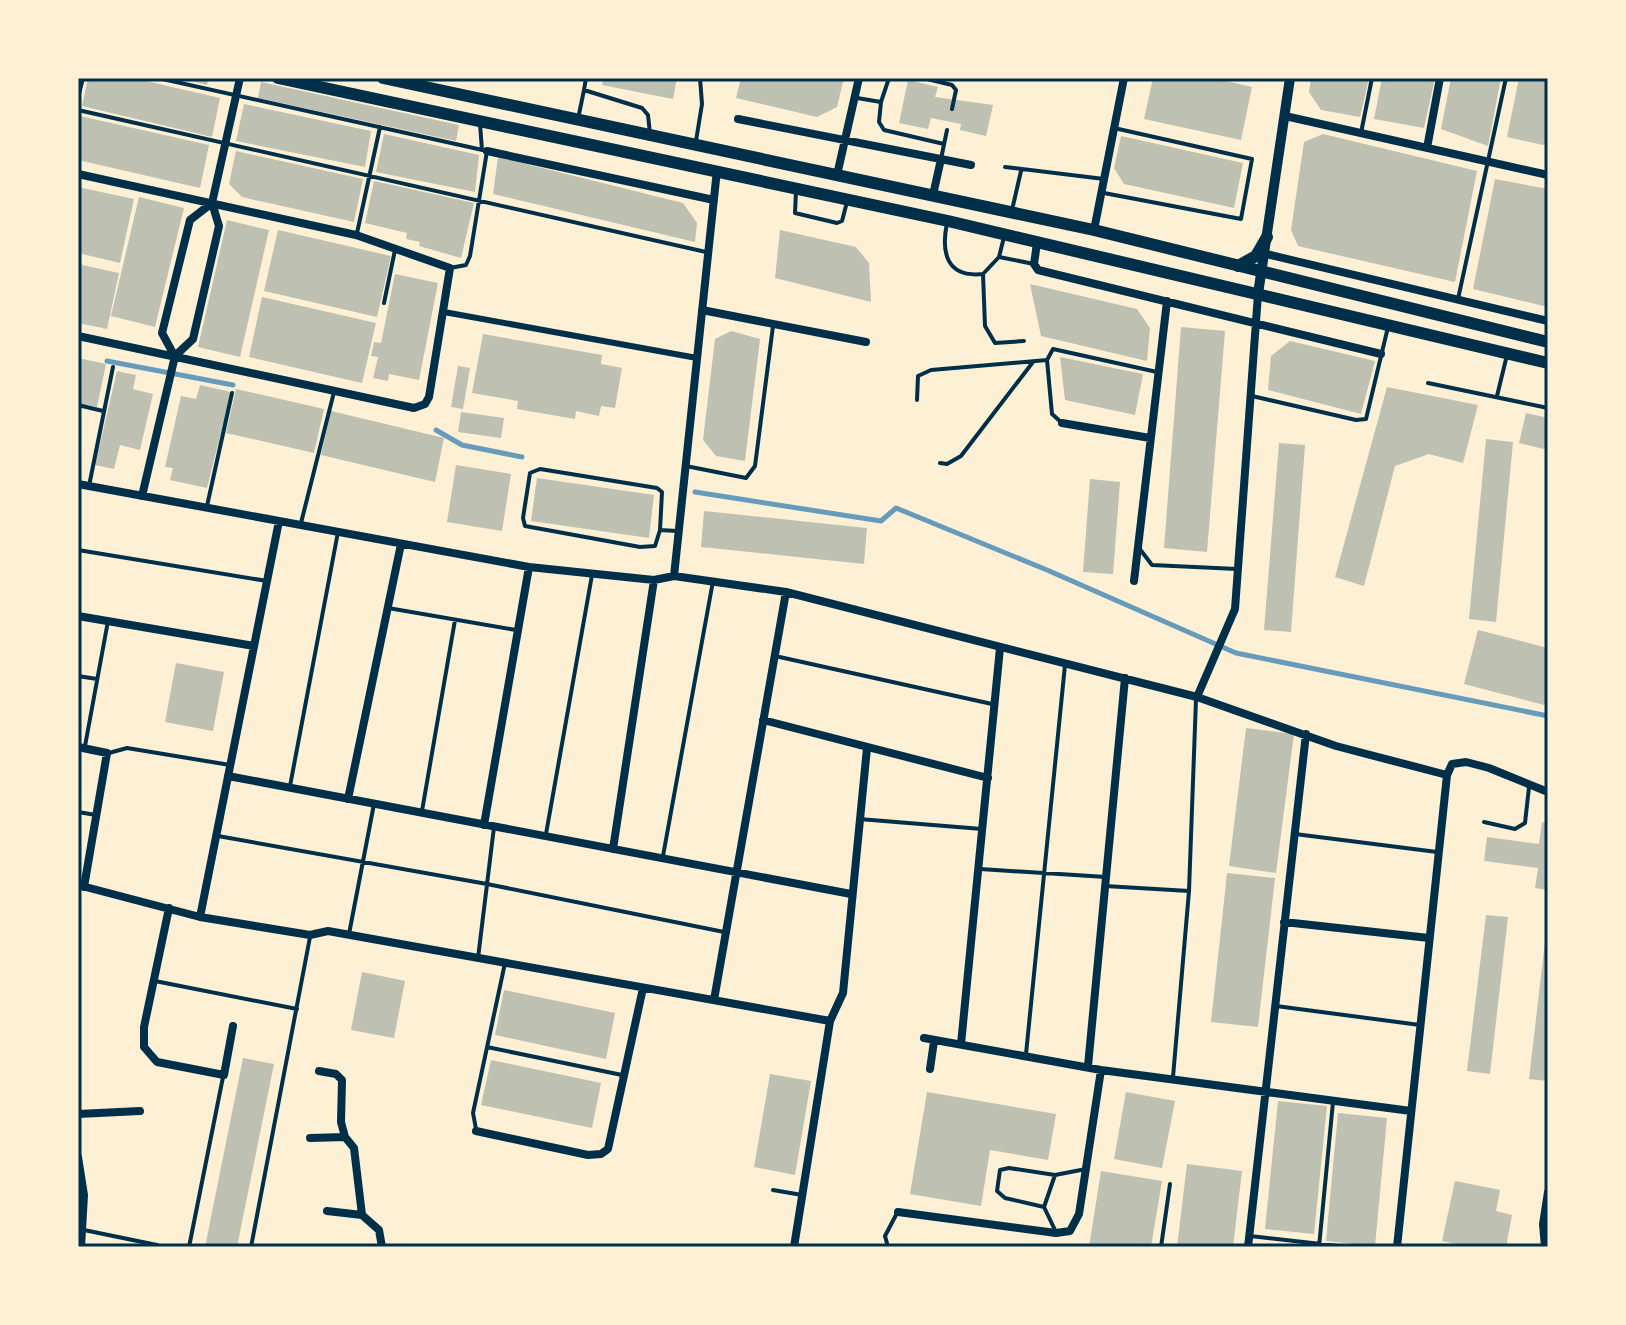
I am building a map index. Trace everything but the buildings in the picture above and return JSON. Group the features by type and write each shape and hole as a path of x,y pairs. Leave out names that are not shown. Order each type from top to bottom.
{"main road":[{"path":"278,78 948,221 1548,363"},
{"path":"383,78 1094,230 1548,342"},
{"path":"1238,266 1256,256 1267,237"},
{"path":"1304,305 1301,296 1307,283"}],"street":[{"path":"142,496 175,356 193,339 219,226 212,203 240,78"},
{"path":"837,175 859,78"},
{"path":"1094,230 1124,78"},
{"path":"1197,697 1235,609 1255,322 1290,78"},
{"path":"1427,148 1440,78"},
{"path":"1285,116 1548,175"},
{"path":"738,119 971,165"},
{"path":"485,150 714,200"},
{"path":"933,195 941,159"},
{"path":"674,576 717,170"},
{"path":"78,174 356,235 450,268 425,404 414,408 78,336"},
{"path":"175,356 162,333 165,319 190,220 212,203"},
{"path":"1037,243 1036,267 1381,354"},
{"path":"1266,254 1548,321"},
{"path":"1134,581 1167,301"},
{"path":"702,310 866,342"},
{"path":"444,312 697,358"},
{"path":"1062,423 1150,438"},
{"path":"78,484 529,567 654,580 674,576 786,592 1197,697 1336,746 1447,775"},
{"path":"200,917 279,521"},
{"path":"348,799 401,544"},
{"path":"489,826 529,567"},
{"path":"613,849 654,580"},
{"path":"714,1000 786,592"},
{"path":"78,616 254,646"},
{"path":"961,1044 1000,648"},
{"path":"1088,1066 1125,678"},
{"path":"763,720 988,778"},
{"path":"1248,1247 1306,734"},
{"path":"81,748 107,753 81,886 200,917 310,935 328,931 349,934 830,1021"},
{"path":"794,1247 830,1021 843,993 867,748"},
{"path":"1397,1247 1447,775 1452,764 1466,762 1548,792"},
{"path":"228,776 851,894"},
{"path":"169,908 153,980 144,1047 157,1062 224,1075 233,1026"},
{"path":"1284,922 1429,938"},
{"path":"476,1131 588,1155 601,1154 608,1149 643,988"},
{"path":"924,1038 1101,1070 1411,1111"},
{"path":"930,1069 934,1041"},
{"path":"898,1212 1056,1233 1070,1231 1079,1214 1101,1070"},
{"path":"319,1071 336,1074 342,1080 341,1122 345,1137 354,1148 362,1215"},
{"path":"78,1114 140,1111"},
{"path":"310,1138 345,1137"},
{"path":"78,1157 84,1195 81,1247"},
{"path":"1545,1247 1543,1224 1548,1192"},
{"path":"327,1211 362,1215 379,1230 382,1247"}],"lane":[{"path":"78,98 83,78"},
{"path":"158,78 485,150"},
{"path":"578,120 586,78"},
{"path":"695,144 702,104 700,78"},
{"path":"889,78 881,102 879,122 884,130 944,144"},
{"path":"923,78 952,85 956,90 952,109"},
{"path":"1361,133 1372,78"},
{"path":"1458,299 1506,78"},
{"path":"584,90 642,108 648,115 650,136"},
{"path":"854,97 881,102"},
{"path":"78,110 709,252"},
{"path":"450,268 466,265 485,150 480,122"},
{"path":"356,235 380,127"},
{"path":"1101,192 1241,219 1252,159 1114,128"},
{"path":"941,159 947,130"},
{"path":"1005,167 1104,179"},
{"path":"1012,212 1021,171"},
{"path":"796,188 795,213 837,223 842,221 847,199"},
{"path":"948,221 942,247 948,262 973,275 983,274 999,257 1005,235"},
{"path":"384,303 396,247"},
{"path":"999,257 1036,267"},
{"path":"983,274 985,326 995,343 1024,341"},
{"path":"686,466 746,478 751,474 755,466 773,324"},
{"path":"1250,395 1356,420 1366,419 1388,325"},
{"path":"1062,423 1052,414 1047,360 1053,349 1158,372"},
{"path":"1497,396 1508,353"},
{"path":"917,400 918,376 931,370 1047,360"},
{"path":"940,463 947,464 961,456 1033,362"},
{"path":"89,486 113,367"},
{"path":"1428,383 1548,408"},
{"path":"300,525 334,392"},
{"path":"206,508 232,393"},
{"path":"78,405 103,411"},
{"path":"540,469 657,488 662,492 660,530 655,546 640,547 525,526 523,518 530,473 540,469"},
{"path":"660,530 679,531"},
{"path":"290,788 338,532"},
{"path":"1138,546 1152,565 1237,569"},
{"path":"78,550 267,581"},
{"path":"546,836 592,574"},
{"path":"662,858 713,581"},
{"path":"388,608 518,630"},
{"path":"422,813 455,620"},
{"path":"81,748 108,621"},
{"path":"775,656 995,705"},
{"path":"1026,1057 1065,665"},
{"path":"78,676 97,679"},
{"path":"1173,1080 1189,891 1197,697"},
{"path":"107,753 127,748 230,765"},
{"path":"1484,822 1515,829 1525,823 1529,784"},
{"path":"349,934 374,804"},
{"path":"78,812 96,815"},
{"path":"859,819 984,829"},
{"path":"478,958 487,884 489,826"},
{"path":"1295,834 1437,852"},
{"path":"216,835 487,884 726,932"},
{"path":"980,869 1043,873 1189,891"},
{"path":"251,1247 310,935"},
{"path":"476,1131 473,1113 505,963"},
{"path":"153,980 297,1009"},
{"path":"1276,1006 1420,1025"},
{"path":"487,1047 624,1075"},
{"path":"189,1247 224,1075"},
{"path":"1319,1245 1333,1102"},
{"path":"1044,1207 1005,1198 997,1191 1000,1170 1009,1168 1055,1175 1086,1169"},
{"path":"1055,1175 1044,1207 1056,1233"},
{"path":"1161,1247 1170,1184"},
{"path":"773,1190 802,1195"},
{"path":"888,1247 885,1236 898,1212"},
{"path":"84,1230 157,1245"},
{"path":"1250,1236 1348,1247"}],"waterway":[{"path":"107,361 233,385"},
{"path":"436,430 462,445 522,457"},
{"path":"695,492 881,521 896,508 1236,653 1548,716"}]}
